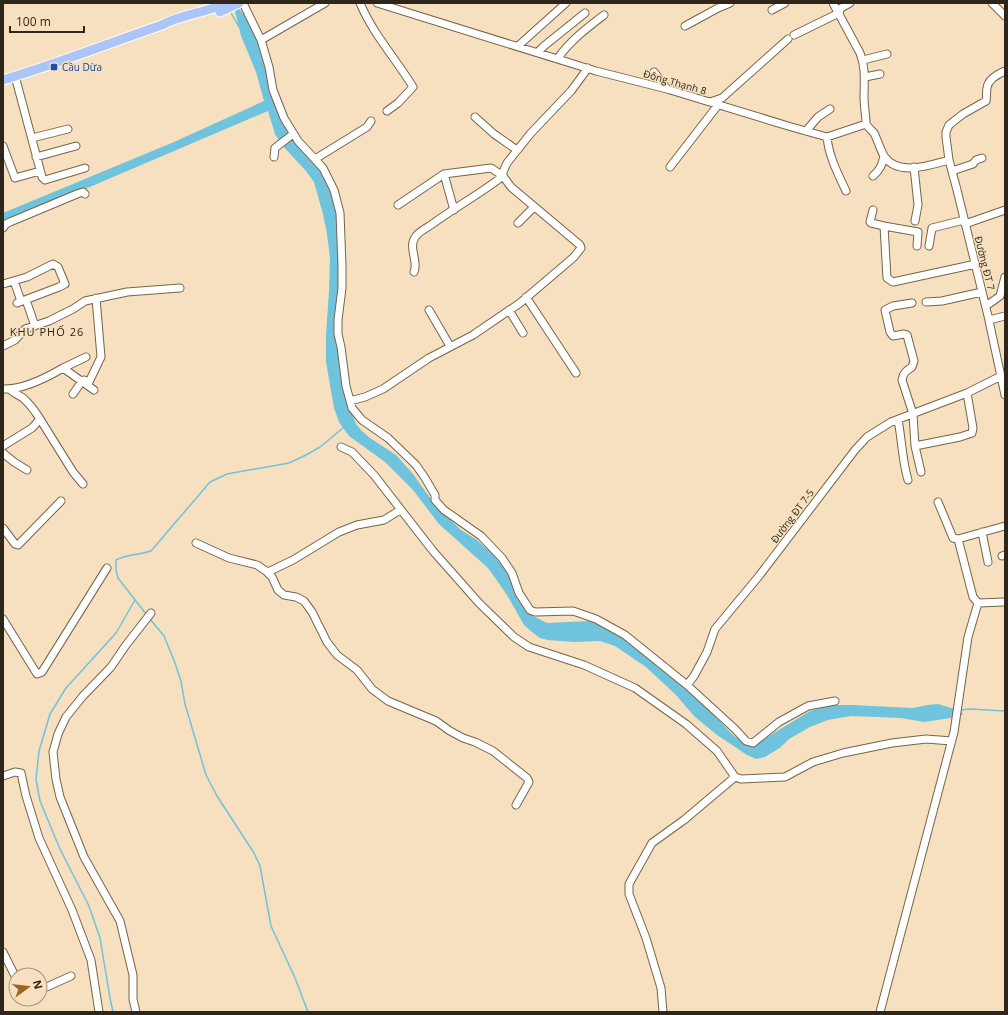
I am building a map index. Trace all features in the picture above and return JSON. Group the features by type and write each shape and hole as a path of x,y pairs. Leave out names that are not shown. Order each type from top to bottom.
{"main road":[{"path":"3,80 106,44 210,12 226,3"},
{"path":"210,12 219,13 239,3"}],"street":[{"path":"244,3 261,40 273,90 284,118 292,134 323,168 334,190 340,213 342,288 338,320 338,334 346,386 350,401 352,408 362,420 388,438 416,465 435,495 435,500 444,510 481,536 502,558 508,566 520,593 530,610 535,612 573,610 613,627 687,685 746,741 753,743 779,722 808,706 835,700"},
{"path":"261,40 325,3"},
{"path":"360,3 380,40 413,87 398,103 387,111"},
{"name":"Đông Thạnh 8","path":"376,3 588,68 667,89 827,137"},
{"path":"518,46 566,3"},
{"path":"685,26 730,3"},
{"path":"772,10 785,3"},
{"path":"833,3 863,60 865,77 864,98 866,124 874,133 884,156 888,161 906,168 948,160"},
{"path":"670,167 714,104 791,37 838,13 841,8 850,3"},
{"path":"992,3 1005,16"},
{"path":"538,52 585,13"},
{"path":"558,58 564,49 579,34 604,15"},
{"path":"863,60 887,54"},
{"path":"414,272 416,268 412,246 416,236 484,191 503,176 507,163 517,150 571,91 588,68"},
{"name":"Đường ĐT 7","path":"1005,71 998,74 989,82 987,86 986,101 963,114 949,126 946,132 948,160 976,264 1005,395"},
{"path":"654,72 667,89"},
{"path":"865,77 880,74"},
{"path":"15,76 42,177 45,180 85,168"},
{"path":"806,131 818,117 830,110"},
{"path":"475,117 494,134 517,150"},
{"path":"315,159 367,127 371,121"},
{"path":"846,192 834,166 828,147 827,137 866,124"},
{"path":"32,138 68,129"},
{"path":"274,157 275,148 292,134"},
{"path":"3,146 15,178 40,171"},
{"path":"36,157 76,146"},
{"path":"873,176 882,166 884,156"},
{"path":"952,171 973,164 976,160 982,158"},
{"path":"914,167 918,205 915,221"},
{"path":"350,401 365,397 383,389 429,358 473,334 526,297 574,257 581,248 580,245 511,187 503,176 491,168 444,174 398,206"},
{"path":"444,174 454,210"},
{"path":"3,228 10,222 77,194 83,192 85,194"},
{"path":"518,224 534,207"},
{"path":"873,210 871,223 918,232 917,246"},
{"path":"929,246 932,228 935,226 965,222 1005,210"},
{"path":"884,226 887,278 893,282 976,264"},
{"path":"3,284 27,277 53,264 58,267 65,284 21,301"},
{"path":"986,306 1000,296 1005,277"},
{"path":"14,281 21,301 36,326"},
{"path":"3,346 15,340 25,329 48,321 73,309 85,301 127,292 180,288"},
{"path":"926,302 942,301 982,292"},
{"path":"526,297 576,373"},
{"path":"82,381 84,380 89,382 101,357 96,298"},
{"path":"912,303 892,306 885,310 890,332 893,336 904,334 907,335 910,344 914,364 905,372 902,380 913,414 915,446 921,472"},
{"path":"429,310 450,346"},
{"path":"509,310 523,333"},
{"path":"989,320 1005,316"},
{"path":"6,389 17,388 48,377 86,357"},
{"path":"63,368 94,390"},
{"name":"Đường ĐT 7-5","path":"687,685 694,676 707,652 715,629 759,576 867,436 891,422 966,393 1001,376"},
{"path":"74,394 82,381"},
{"path":"6,389 26,401 34,410 73,472 83,484"},
{"path":"915,446 960,437 972,433 973,428 966,393"},
{"path":"3,446 32,428 40,419"},
{"path":"898,420 908,480"},
{"path":"341,447 352,452 374,475 433,551 479,603 514,637 529,647 584,666 635,688 686,724 712,746 735,777 741,779 785,777 813,762 842,753 892,743 923,739 952,741"},
{"path":"3,453 27,470"},
{"path":"3,528 15,544 18,545 61,501"},
{"path":"938,502 953,538 958,539 1005,526"},
{"path":"268,572 293,560 339,532 357,525 384,520 400,510"},
{"path":"982,532 988,562"},
{"path":"958,539 973,597 978,602 1005,602"},
{"path":"196,543 229,558 257,565 268,572 278,590 284,595 296,597 304,601 312,612 327,642 337,655 357,670 372,690 388,701 436,721 463,738 493,751 527,778 529,782 516,805"},
{"path":"3,619 37,674 42,672 107,568"},
{"path":"880,1012 952,741 968,637 978,602"},
{"path":"136,1012 133,998 133,975 120,921 84,857 62,804 56,779 53,752 58,734 66,717 110,667 143,621 151,613"},
{"path":"3,776 16,772 21,773 26,796 39,838 72,910 91,960 98,1012"},
{"path":"663,1012 661,988 646,938 629,894 629,884 652,843 684,820 735,777"},
{"path":"3,952 10,967"},
{"path":"48,986 71,976"}],"water":[{"path":"233,3 239,3 240,10 253,24 286,125 323,169 338,205 340,338 348,402 356,424 370,438 396,455 413,474 435,505 461,530 477,540 493,554 506,571 531,615 547,623 591,621 613,629 695,696 734,736 751,747 810,711 830,705 913,708 938,704 961,711 963,714 957,717 924,722 901,718 851,716 828,720 810,727 789,739 781,747 765,757 756,759 747,755 717,735 694,716 676,695 646,667 615,646 600,641 574,642 548,640 540,638 532,632 524,625 507,595 488,568 439,524 413,490 385,462 349,436 339,422 334,408 326,362 330,258 323,214 314,182 282,145 275,134 268,111 3,224 3,213 174,142 264,101 256,72 241,36"}],"waterway":[{"path":"230,11 239,27"},
{"path":"146,614 118,578 116,560 151,551 210,482 227,474 289,463 320,447 343,428"},
{"path":"113,1012 100,938 89,906 60,849 40,801 36,779 39,751 50,714 66,688 116,633 135,600"},
{"path":"150,619 164,636 175,663 181,681 185,704 206,775 217,796 254,853 260,866 271,926 295,978 308,1012"},
{"path":"960,710 970,709 1005,711"}],"place":[{"name":"Cầu Dừa","path":"54,67"}],"district":[{"name":"KHU PHỐ 26","path":"47,331"}]}
